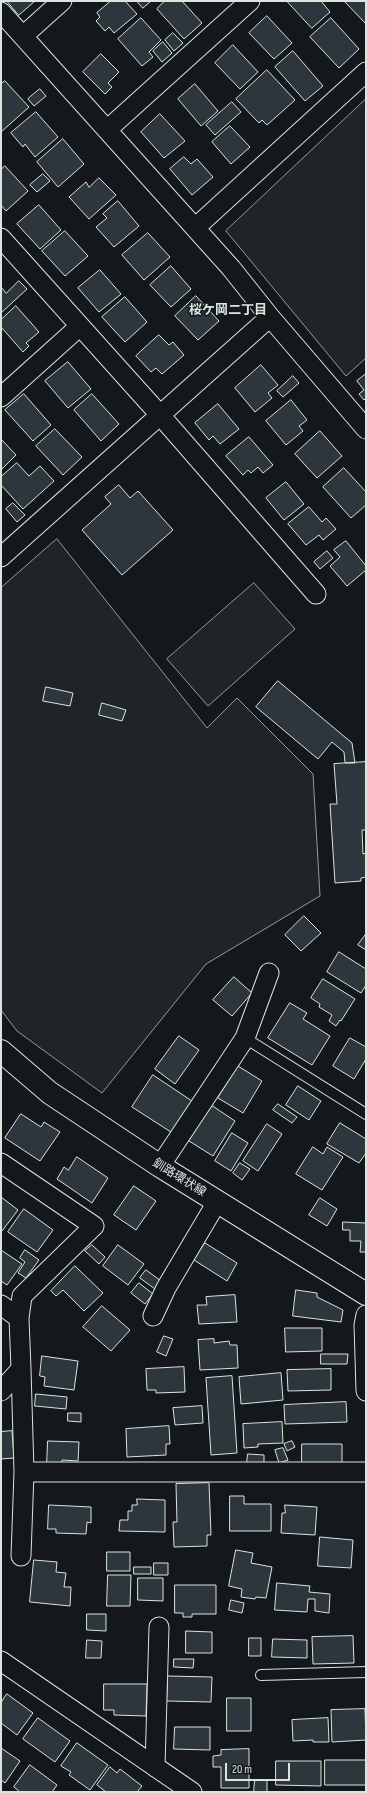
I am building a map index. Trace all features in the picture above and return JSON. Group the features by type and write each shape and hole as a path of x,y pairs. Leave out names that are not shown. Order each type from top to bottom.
{"main road":[{"name":"釧路環状線","path":"1,1050 50,1093 160,1166 366,1294"}],"street":[{"path":"23,36 62,1"},
{"path":"108,129 250,1"},
{"path":"1,12 232,268 270,317 366,429"},
{"path":"195,228 366,72"},
{"path":"1,238 160,415 316,594"},
{"path":"1,556 270,317"},
{"path":"1,397 80,326"},
{"path":"160,1166 245,1038 269,973"},
{"path":"1,1163 94,1226 22,1296 19,1318 24,1472 21,1556"},
{"path":"153,1316 166,1288 217,1202"},
{"path":"1,1306 19,1318"},
{"path":"366,1315 364,1325 366,1391"},
{"path":"1,1391 21,1369"},
{"path":"24,1472 366,1472"},
{"path":"155,1767 159,1627"},
{"path":"1,1661 192,1792"}],"lane":[{"path":"245,1038 366,1114"},
{"path":"261,1675 366,1672"}],"shaded area":[{"path":"366,99 366,358 346,376 226,231"},
{"path":"57,539 207,728 237,698 313,774 320,896 206,964 102,1093 17,1031 1,1010 1,588"},
{"path":"254,583 295,629 208,706 167,659"}],"building":[{"path":"7,1 35,1 19,15"},
{"path":"111,1 125,1 137,14 114,33 109,27 105,31 96,21 100,17 97,13"},
{"path":"137,1 151,1 143,8"},
{"path":"165,1 182,1 202,23 184,39 157,9"},
{"path":"287,1 321,1 330,12 312,28"},
{"path":"366,1 366,24 345,2"},
{"path":"267,16 292,43 274,59 249,33"},
{"path":"141,18 161,40 149,52 153,57 142,66 118,39"},
{"path":"331,18 359,49 339,68 310,37"},
{"path":"173,33 183,43 174,51 165,40"},
{"path":"163,42 172,53 162,62 153,51"},
{"path":"233,45 258,72 240,89 215,63"},
{"path":"293,51 323,86 305,101 275,67"},
{"path":"101,54 119,72 108,83 112,87 105,94 83,72"},
{"path":"267,70 295,100 267,125 262,120 259,123 236,99"},
{"path":"5,81 29,107 1,132 1,84"},
{"path":"195,84 218,111 201,126 178,99"},
{"path":"40,89 46,96 34,106 28,99"},
{"path":"232,102 241,112 215,135 206,125"},
{"path":"36,112 58,137 35,157 25,144 23,147 11,133"},
{"path":"160,114 185,141 164,158 141,132"},
{"path":"230,126 250,147 231,164 212,142"},
{"path":"63,139 84,164 58,187 37,162"},
{"path":"184,157 191,164 197,159 213,177 192,195 170,169"},
{"path":"5,166 28,191 6,211 1,205 1,170"},
{"path":"43,174 50,181 37,192 30,185"},
{"path":"99,178 116,195 89,219 69,197 86,182 89,187"},
{"path":"118,201 139,226 114,247 96,227 107,218 103,214"},
{"path":"39,205 61,230 40,249 17,224"},
{"path":"65,231 88,256 65,276 42,251"},
{"path":"148,233 170,257 144,280 122,255"},
{"path":"171,266 191,289 171,307 150,285"},
{"path":"100,270 121,294 99,312 78,288"},
{"path":"19,281 27,289 1,313 1,287 6,293"},
{"path":"196,296 219,321 198,340 175,316"},
{"path":"125,297 147,322 125,342 102,317"},
{"path":"16,306 39,332 26,343 29,346 23,352 1,327 1,320"},
{"path":"159,335 169,345 173,342 184,355 162,374 156,368 151,372 136,356"},
{"path":"68,362 91,389 68,408 45,381"},
{"path":"261,365 278,385 268,393 272,398 255,412 235,388"},
{"path":"366,374 366,398 364,400 359,394 364,390 357,381"},
{"path":"293,376 299,383 283,397 277,391"},
{"path":"24,394 51,425 33,441 5,410"},
{"path":"92,394 119,424 101,441 74,410"},
{"path":"291,400 307,420 299,426 303,431 286,445 266,421"},
{"path":"218,404 239,429 220,444 213,436 209,440 195,423"},
{"path":"55,429 82,457 63,475 36,446"},
{"path":"320,431 342,456 317,478 295,454"},
{"path":"249,437 273,465 263,473 258,467 251,473 248,470 243,475 226,456"},
{"path":"1,439 16,455 1,470"},
{"path":"17,463 29,476 40,466 54,481 23,509 1,485 1,477"},
{"path":"344,468 366,492 366,505 351,518 323,487"},
{"path":"286,482 304,504 284,520 266,498"},
{"path":"119,485 130,498 138,491 173,530 122,575 82,530 111,504 105,497"},
{"path":"13,503 25,515 17,522 6,509"},
{"path":"309,507 322,522 326,518 336,529 323,540 319,535 306,545 288,524"},
{"path":"346,541 366,566 366,570 347,586 330,566 340,557 334,550"},
{"path":"327,551 333,558 320,569 314,562"},
{"path":"278,681 352,743 355,763 345,763 344,752 332,742 318,759 256,707"},
{"path":"46,687 73,693 70,706 43,701"},
{"path":"102,703 126,710 122,721 99,715"},
{"path":"366,762 366,830 362,830 363,854 366,853 366,877 361,878 361,881 335,883 330,804 337,804 334,764"},
{"path":"304,916 321,933 301,951 285,935"},
{"path":"366,934 366,950 358,945"},
{"path":"339,952 366,969 366,985 361,993 327,972"},
{"path":"234,977 252,993 232,1016 213,1000"},
{"path":"323,979 355,999 341,1021 340,1020 336,1026 329,1021 332,1015 319,1007 320,1004 311,998"},
{"path":"290,1003 307,1013 303,1019 330,1036 312,1065 268,1038"},
{"path":"179,1036 199,1050 175,1084 155,1069"},
{"path":"350,1038 366,1047 366,1059 354,1079 333,1066"},
{"path":"238,1066 262,1081 243,1113 218,1098"},
{"path":"153,1075 195,1103 174,1134 132,1107"},
{"path":"298,1086 321,1101 309,1120 286,1105"},
{"path":"278,1104 297,1117 292,1123 273,1110"},
{"path":"211,1105 235,1121 213,1156 189,1141"},
{"path":"21,1114 41,1127 44,1122 60,1132 40,1161 5,1138"},
{"path":"340,1123 366,1139 366,1153 359,1163 327,1144"},
{"path":"267,1124 282,1134 258,1171 243,1161"},
{"path":"232,1133 248,1143 231,1171 215,1161"},
{"path":"313,1147 323,1154 327,1147 343,1157 322,1190 296,1174"},
{"path":"77,1157 108,1178 92,1203 57,1179 64,1167 68,1170"},
{"path":"240,1163 250,1169 242,1180 233,1173"},
{"path":"134,1186 156,1201 136,1230 114,1215"},
{"path":"1,1197 18,1210 2,1231 1,1230"},
{"path":"320,1198 337,1209 327,1226 309,1215"},
{"path":"24,1209 53,1230 37,1252 8,1232"},
{"path":"343,1222 366,1223 366,1252 360,1252 361,1241 350,1241 350,1230 343,1230"},
{"path":"205,1243 237,1263 227,1281 194,1260"},
{"path":"92,1245 105,1257 99,1264 85,1251"},
{"path":"118,1245 144,1264 128,1285 103,1266"},
{"path":"1,1250 22,1264 7,1285 1,1281"},
{"path":"25,1250 39,1260 26,1278 18,1273 25,1262 20,1258"},
{"path":"75,1266 103,1293 84,1311 63,1290 56,1296 51,1291"},
{"path":"146,1270 161,1281 155,1289 140,1278"},
{"path":"139,1283 153,1294 145,1304 131,1293"},
{"path":"296,1290 317,1293 317,1297 343,1310 341,1322 293,1316"},
{"path":"235,1295 237,1322 199,1324 197,1305 207,1305 206,1297"},
{"path":"102,1306 130,1330 111,1351 83,1327"},
{"path":"285,1328 322,1328 322,1351 286,1352"},
{"path":"164,1336 173,1339 166,1356 157,1352"},
{"path":"214,1339 214,1343 229,1341 230,1345 237,1345 238,1368 200,1370 198,1340"},
{"path":"321,1354 348,1354 347,1364 321,1364"},
{"path":"42,1356 78,1361 74,1390 44,1386 45,1377 40,1376"},
{"path":"184,1367 185,1392 156,1393 156,1390 147,1390 146,1369"},
{"path":"331,1369 331,1390 288,1391 287,1370"},
{"path":"281,1373 283,1400 241,1404 239,1377"},
{"path":"232,1376 237,1453 211,1455 206,1378"},
{"path":"36,1394 67,1397 66,1409 35,1406"},
{"path":"346,1402 347,1422 285,1424 284,1405"},
{"path":"202,1406 203,1423 175,1425 173,1408"},
{"path":"68,1413 81,1413 81,1422 68,1421"},
{"path":"282,1422 283,1443 258,1444 258,1447 244,1448 243,1424"},
{"path":"169,1426 170,1444 166,1444 166,1455 127,1457 126,1429"},
{"path":"12,1431 14,1458 1,1459 1,1432"},
{"path":"48,1441 79,1442 78,1461 62,1460 62,1465 47,1465"},
{"path":"292,1441 295,1447 287,1451 284,1444"},
{"path":"302,1444 342,1444 342,1463 302,1464"},
{"path":"283,1448 288,1460 279,1463 275,1450"},
{"path":"248,1454 264,1455 264,1464 247,1463"},
{"path":"209,1483 211,1535 207,1535 207,1546 174,1547 173,1522 177,1522 176,1484"},
{"path":"230,1496 244,1496 244,1504 271,1504 271,1531 230,1531"},
{"path":"137,1499 165,1500 165,1532 119,1531 120,1520 128,1520 128,1511 132,1511 132,1505 137,1505"},
{"path":"49,1505 91,1507 91,1523 87,1522 86,1534 56,1533 56,1529 48,1529"},
{"path":"285,1505 317,1507 315,1535 281,1533 282,1513 285,1513"},
{"path":"320,1537 353,1540 351,1568 318,1566"},
{"path":"236,1550 253,1553 251,1563 272,1567 266,1598 256,1597 255,1599 241,1597 242,1589 229,1586"},
{"path":"107,1552 130,1552 130,1571 107,1571"},
{"path":"34,1560 57,1562 56,1572 66,1573 64,1587 71,1587 70,1606 30,1602"},
{"path":"154,1563 168,1563 168,1575 154,1575"},
{"path":"134,1567 151,1567 151,1574 134,1574"},
{"path":"108,1575 131,1575 130,1606 107,1606"},
{"path":"138,1578 163,1578 163,1601 138,1600"},
{"path":"277,1583 310,1586 309,1592 330,1594 329,1613 315,1611 315,1599 308,1599 307,1612 275,1610"},
{"path":"175,1585 216,1585 216,1614 192,1614 192,1617 183,1617 183,1613 175,1613"},
{"path":"231,1600 244,1603 242,1613 229,1610"},
{"path":"87,1614 106,1614 106,1631 87,1630"},
{"path":"186,1631 212,1632 212,1653 186,1653"},
{"path":"353,1636 354,1663 313,1664 312,1637"},
{"path":"249,1638 261,1638 261,1656 249,1656"},
{"path":"273,1639 307,1640 307,1658 272,1657"},
{"path":"87,1640 102,1641 101,1658 86,1658"},
{"path":"174,1659 194,1659 193,1668 174,1667"},
{"path":"168,1676 212,1677 211,1702 167,1701"},
{"path":"104,1684 147,1684 146,1716 114,1715 114,1710 104,1710"},
{"path":"7,1694 33,1713 17,1735 1,1723 1,1703"},
{"path":"227,1698 251,1698 251,1731 227,1731"},
{"path":"365,1709 366,1740 332,1742 331,1710"},
{"path":"38,1718 70,1741 55,1762 23,1739"},
{"path":"328,1718 329,1742 313,1742 313,1740 293,1741 292,1720"},
{"path":"175,1727 210,1727 210,1750 174,1749"},
{"path":"77,1743 108,1765 90,1790 69,1775 71,1772 61,1766"},
{"path":"1,1748 20,1761 5,1783 1,1780"},
{"path":"249,1749 249,1788 221,1788 221,1767 213,1767 213,1756 221,1755 221,1750"},
{"path":"325,1760 366,1760 366,1785 325,1785"},
{"path":"276,1761 321,1761 321,1786 276,1785"},
{"path":"30,1765 57,1785 52,1792 20,1792 14,1787"},
{"path":"110,1767 117,1773 120,1769 142,1786 137,1792 106,1792 97,1785"},
{"path":"255,1780 267,1780 267,1792 254,1792"}],"district":[{"name":"桜ケ岡二丁目","path":"228,311"}]}
